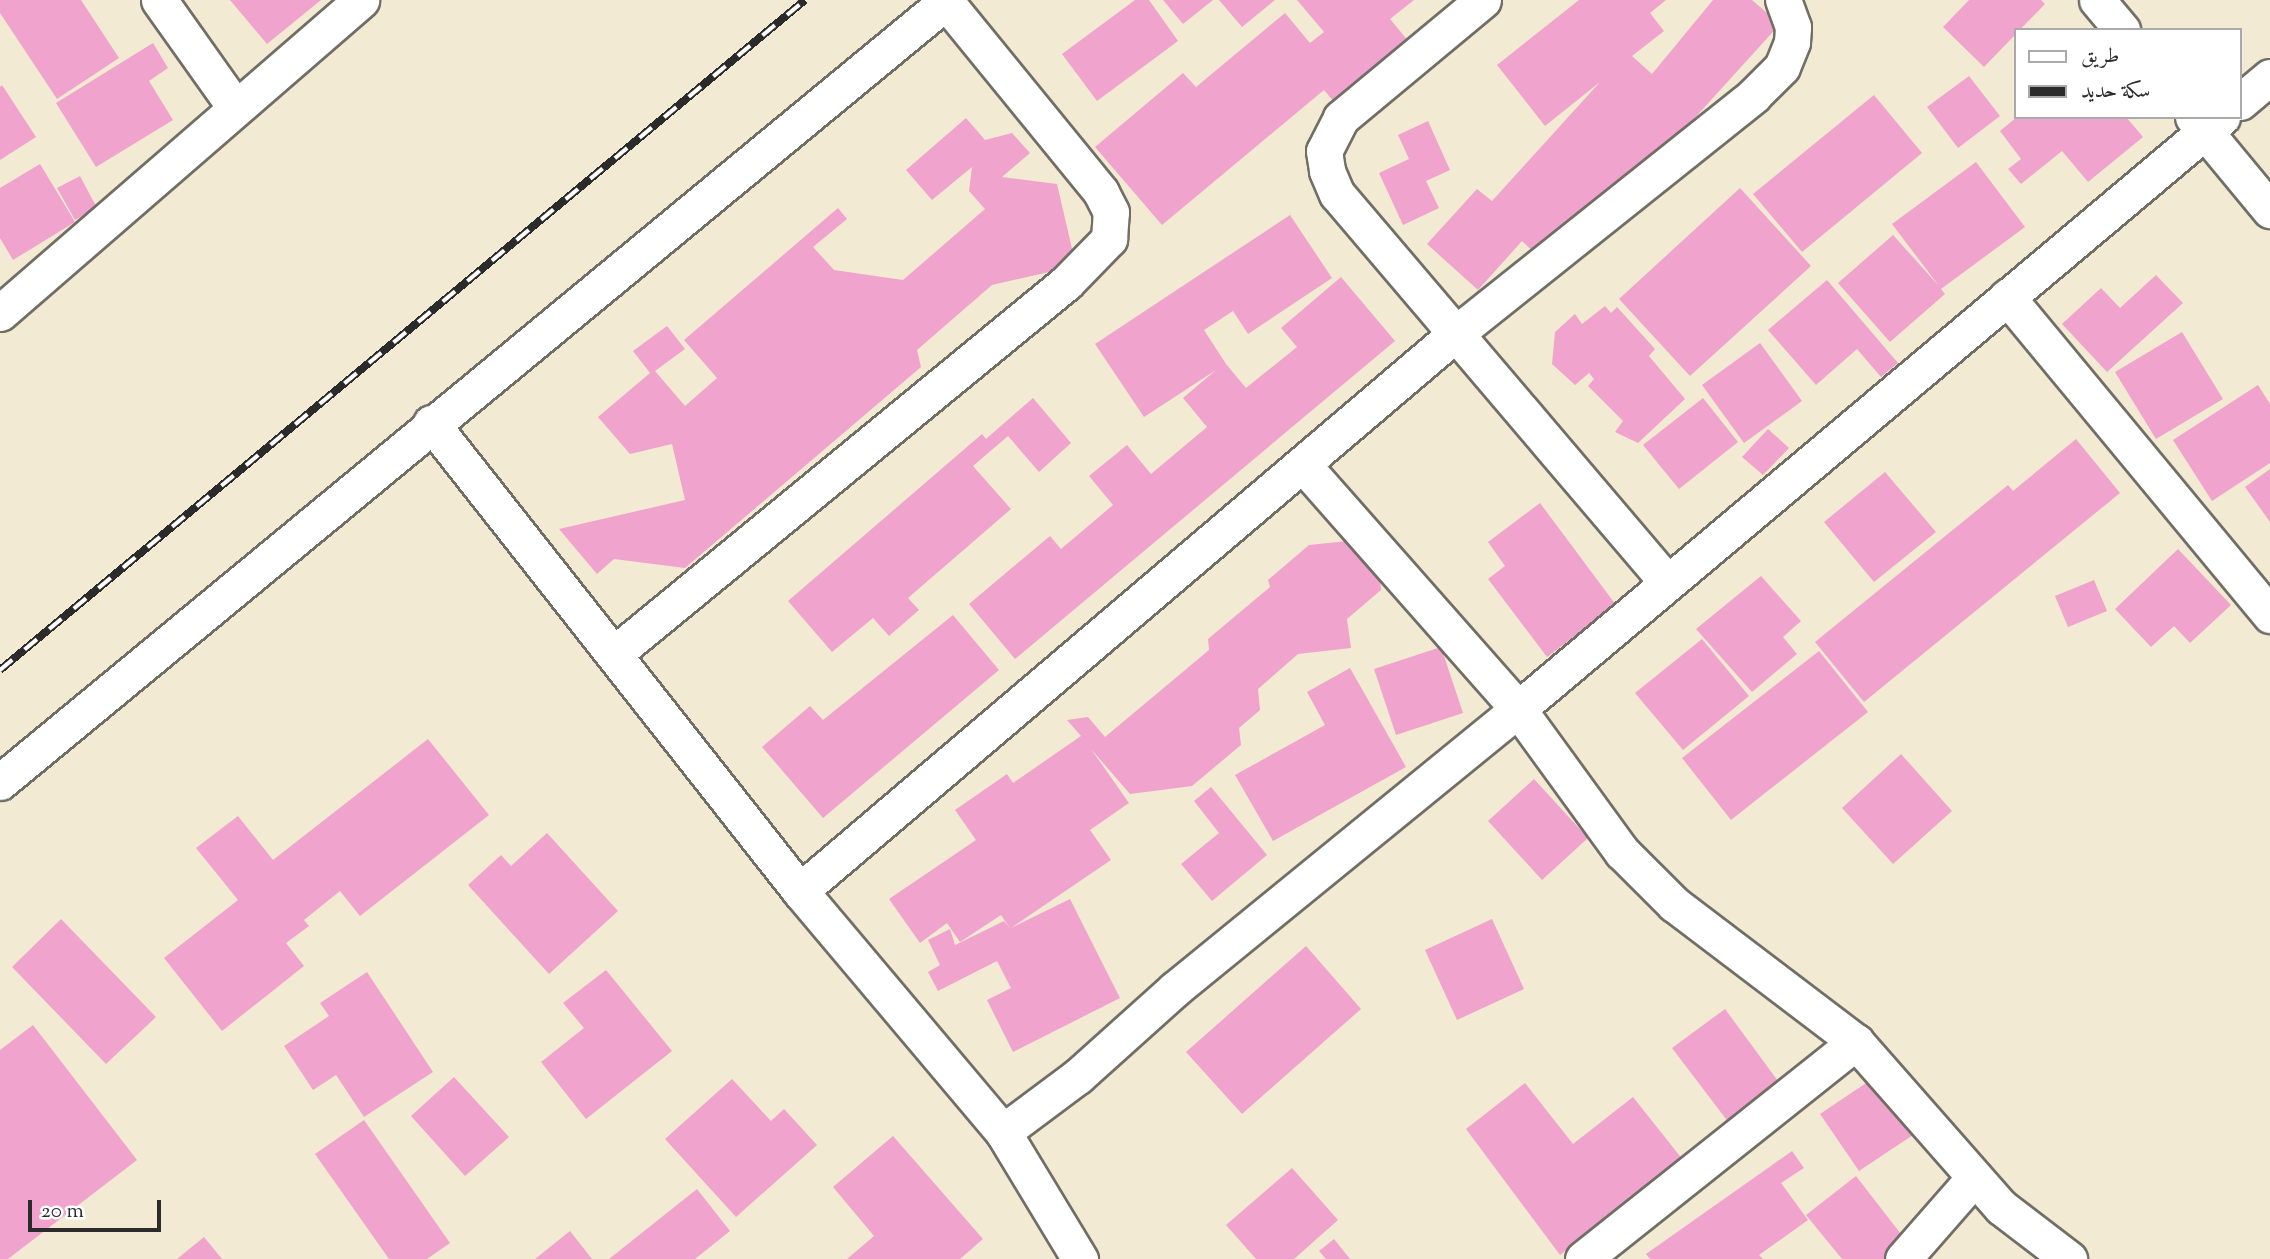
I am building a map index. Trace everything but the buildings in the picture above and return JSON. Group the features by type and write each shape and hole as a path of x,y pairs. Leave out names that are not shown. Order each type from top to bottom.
{"street":[{"path":"159,0 235,107"},
{"path":"5,297 361,0"},
{"path":"1483,0 1363,96 1331,132 1324,151 1337,194 1454,335 1667,582"},
{"path":"800,891 1304,466 1454,335 1753,96 1782,67 1793,27 1783,0"},
{"path":"2097,0 2120,28"},
{"path":"0,782 431,423 713,197 947,1 1101,192 1111,212 1109,239 1066,283 614,654"},
{"path":"2242,100 2270,78"},
{"path":"1003,1132 1078,1076 1175,989 1518,709 2007,297 2207,122 2270,210"},
{"path":"2007,297 2270,615"},
{"path":"431,423 800,891 1003,1132 1080,1259"},
{"path":"1304,466 1518,709 1622,852 1674,904 1856,1041 1973,1179 2001,1207 2069,1259"},
{"path":"1583,1259 1856,1041"},
{"path":"1903,1259 1973,1179"}],"railway":[{"path":"0,670 805,0"}]}
